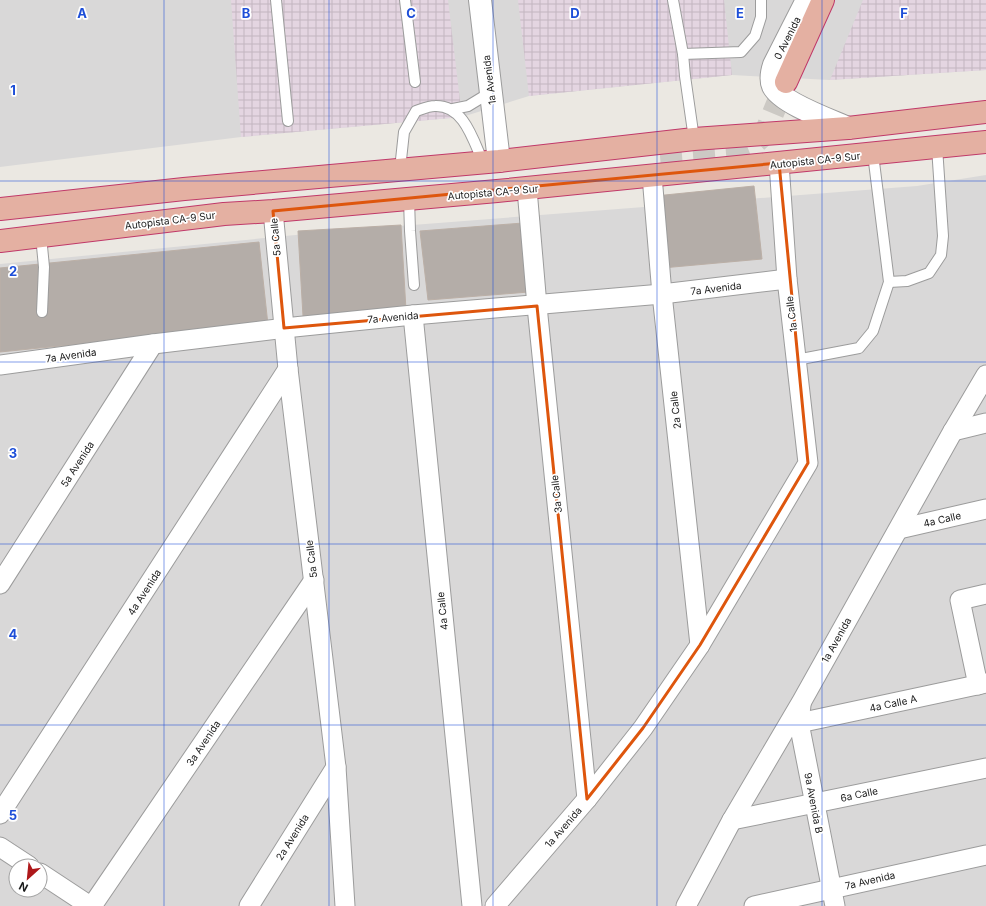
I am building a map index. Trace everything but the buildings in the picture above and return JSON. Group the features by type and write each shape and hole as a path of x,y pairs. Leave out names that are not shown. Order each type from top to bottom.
{"highway":[{"path":"786,82 823,0"},
{"path":"0,209 184,189 491,161 694,139 848,128 986,112"},
{"name":"Autopista CA-9 Sur","path":"0,241 224,214 497,192 986,142"},
{"path":"497,192 557,167 660,156"}],"street":[{"name":"1a Avenida","path":"480,0 490,92 491,161"},
{"name":"0 Avenida","path":"806,0 774,65 772,71 772,85 777,93 790,102 848,128"},
{"name":"1a Calle","path":"779,163 787,279 808,464"},
{"name":"2a Calle","path":"652,176 662,294 700,644"},
{"name":"3a Calle","path":"527,189 537,306 587,799"},
{"name":"5a Calle","path":"273,211 288,369 336,767 345,906"},
{"name":"7a Avenida","path":"0,365 284,328 412,315 537,306 662,294 787,279"},
{"name":"4a Calle","path":"412,315 472,906"},
{"name":"5a Avenida","path":"0,584 153,344"},
{"name":"4a Avenida","path":"0,814 288,369"},
{"name":"1a Avenida","path":"686,906 732,820 802,701 953,431 986,375"},
{"path":"953,431 986,423"},
{"name":"1a Avenida","path":"495,906 587,799 643,728 700,644 808,464"},
{"name":"4a Calle","path":"899,529 986,509"},
{"name":"3a Avenida","path":"91,906 314,580"},
{"path":"982,684 960,600 986,594"},
{"name":"4a Calle A","path":"799,724 982,684"},
{"name":"9a Avenida B","path":"802,701 799,724 833,898"},
{"name":"2a Avenida","path":"249,906 336,767"},
{"name":"6a Calle","path":"732,820 986,768"},
{"path":"0,847 17,858"},
{"name":"7a Avenida","path":"754,906 833,898 986,854"},
{"path":"48,879 91,906"}],"lane":[{"path":"276,0 288,121"},
{"path":"405,0 415,82"},
{"path":"673,0 683,54 684,76 694,139"},
{"path":"683,54 741,52 755,36 761,17 761,0"},
{"path":"400,169 404,132 416,111 435,106 453,109 468,106 490,92"},
{"path":"453,109 467,125 491,161"},
{"path":"889,282 906,281 929,273 941,255 943,236 937,147"},
{"path":"796,360 859,348 873,331 889,282 873,154"},
{"path":"409,199 414,285"},
{"path":"41,236 44,267 42,312"}],"highlighted area":[{"path":"779,163 808,463 700,645 643,728 587,799 537,306 284,328 273,211"}],"shaded area":[{"path":"0,0 986,0 986,70 830,80 732,75 529,96 462,117 241,137 0,167"},
{"path":"231,0 448,0 462,117 241,137"},
{"path":"518,0 724,0 732,75 529,96"},
{"path":"863,0 986,0 986,70 830,80"},
{"path":"986,175 986,906 0,906 0,264 347,230 917,186"}],"tunnel":[{"path":"660,156 733,150 754,144 764,135 786,82"}]}
